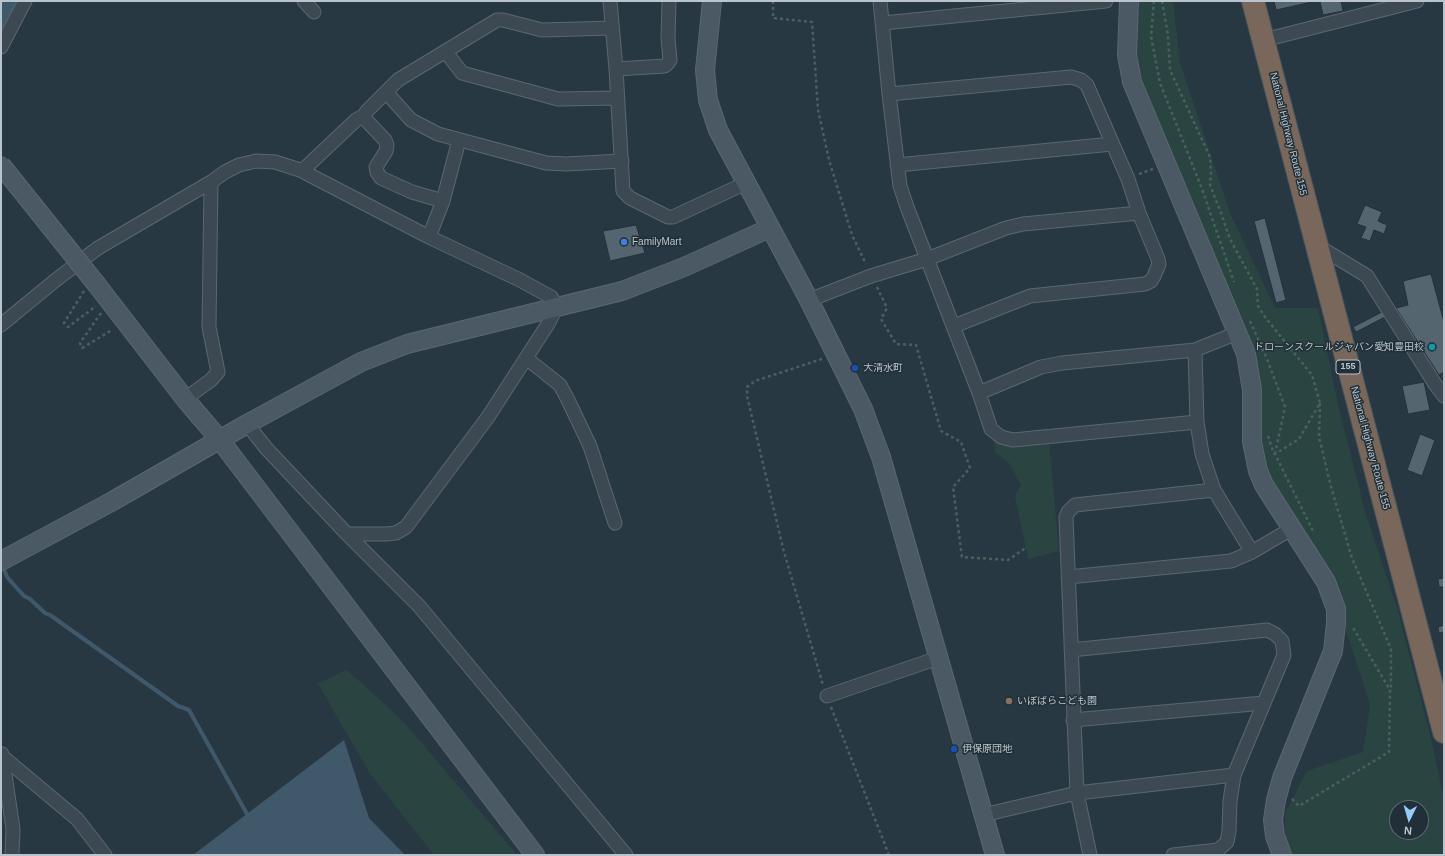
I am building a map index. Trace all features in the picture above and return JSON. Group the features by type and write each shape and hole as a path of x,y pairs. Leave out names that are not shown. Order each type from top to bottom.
{"highway":[{"name":"National Highway Route 155","path":"1253,1 1444,732"}],"street":[{"path":"1,47 25,1"},
{"path":"304,1 314,12"},
{"path":"610,1 616,68 623,191 626,196 668,217 746,182"},
{"path":"616,68 665,66 668,63 670,60 668,38 670,1"},
{"path":"712,1 705,70 708,100 718,130 809,300 863,409 880,457 995,855"},
{"path":"880,1 900,186 980,393 991,429 1001,437 1013,440 1197,422"},
{"path":"883,23 1083,2 1106,1"},
{"path":"1128,1 1127,55 1132,82 1224,305 1246,354 1252,390 1252,442 1255,461 1264,485 1326,582 1336,608 1333,651 1282,778 1276,800 1273,820 1278,848 1282,855"},
{"path":"1264,40 1417,1"},
{"path":"302,171 356,120 365,115 366,112 398,80 497,20 503,20 542,30 612,28"},
{"path":"446,52 462,73 558,99 617,98"},
{"path":"889,94 1075,78 1081,80 1087,85 1128,179 1139,213 1158,259 1158,268 1151,281 1145,284 1030,296 954,326"},
{"path":"386,92 411,120 438,134 546,163 566,164 622,161"},
{"path":"365,115 365,119 385,140 387,145 386,151 376,167 377,172 382,178 412,192 443,201"},
{"path":"429,237 443,201 459,140"},
{"path":"897,165 1112,144"},
{"path":"1,325 57,278 72,269 98,248 239,165 256,161 275,162 302,171 429,237 542,292 551,297 557,306"},
{"path":"1,165 97,285 185,399 220,440 535,855"},
{"path":"185,399 211,380 218,372 209,327 211,182"},
{"path":"809,300 872,276 927,259 1006,228 1023,224 1139,213"},
{"path":"5,559 111,502 247,424 361,362 407,344 622,291 684,267 770,228"},
{"path":"1316,245 1367,276 1434,384 1444,396"},
{"path":"347,534 396,533 406,528 488,417 548,324 557,306"},
{"path":"980,393 1042,367 1062,363 1195,350 1237,333"},
{"path":"1195,350 1197,422 1202,454 1214,490 1252,552"},
{"path":"526,358 560,385 590,446 615,523"},
{"path":"247,424 266,448 347,534 419,606 626,855"},
{"path":"1090,855 1077,793 1066,518 1068,512 1075,505 1214,490"},
{"path":"1068,577 1231,561 1252,552 1291,529"},
{"path":"1071,650 1267,630 1275,634 1282,641 1284,655 1234,775 1230,801 1227,842 1218,850 1173,855"},
{"path":"826,696 938,658"},
{"path":"1073,720 1264,703"},
{"path":"2,754 13,829 12,855"},
{"path":"2,754 77,819 104,855"},
{"path":"983,815 1077,793 1234,775"}],"path":[{"path":"773,1 773,18 812,22 818,110 829,160 852,235 887,308 882,319 896,344 916,345 941,431 961,442 970,468 952,487 962,558 1008,560 1027,547"},
{"path":"1154,1 1151,36 1160,83 1202,189 1235,285 1224,305"},
{"path":"1162,1 1168,35 1170,70 1210,157 1210,185 1230,239 1257,289 1258,306 1265,318 1312,375 1320,403 1319,437 1331,487 1352,558 1391,649 1389,752 1299,806 1289,796"},
{"path":"1128,179 1167,164"},
{"path":"72,269 86,289 64,323 68,326 98,305 103,311 80,343 82,348 116,328"},
{"path":"1248,315 1267,359 1285,407 1274,454 1315,534"},
{"path":"836,354 756,381 748,387 747,396 784,552 826,696 889,855"},
{"path":"1274,454 1299,439 1320,403"},
{"path":"1351,625 1390,690"}],"green space":[{"path":"1134,1 1173,1 1180,63 1230,213 1275,308 1318,308 1338,405 1366,515 1397,608 1430,734 1444,799 1444,855 1289,855 1285,851 1285,813 1307,771 1363,752 1370,705 1340,611 1271,484 1257,446 1256,370 1142,87 1136,67"},
{"path":"994,442 1012,445 1049,442 1059,551 1028,559 1015,496 1021,485 1009,463 995,452"},
{"path":"347,670 403,721 517,855 434,855 371,775 318,684"}],"water":[{"path":"344,740 369,818 405,855 193,855"}],"building":[{"path":"1274,1 1311,1 1312,2 1276,10"},
{"path":"1320,1 1341,1 1343,11 1323,15"},
{"path":"1365,205 1382,212 1378,221 1387,225 1384,234 1374,230 1370,241 1361,238 1366,227 1357,224"},
{"path":"1265,218 1286,300 1276,303 1254,221"},
{"name":"FamilyMart","path":"636,225 645,253 610,261 603,231"},
{"name":"ドローンスクールジャパン愛知豊田校","path":"1431,274 1444,322 1444,372 1439,375 1396,308 1408,305 1403,281"},
{"path":"1384,311 1387,316 1356,332 1353,327"},
{"path":"1424,382 1430,410 1408,414 1402,386"},
{"path":"1420,434 1435,440 1422,476 1407,470"},
{"path":"1444,578 1444,587 1439,587 1438,579"},
{"path":"1444,625 1444,632 1439,633 1438,627"}],"waterway":[{"path":"1,26 9,1"},
{"path":"2,564 7,577 24,596 30,599 45,613 50,615 178,706 189,710 247,814"}],"place":[{"name":"FamilyMart","path":"624,242"},
{"name":"ドローンスクールジャパン愛知豊田校","path":"1432,347"},
{"name":"大清水町","path":"855,368"},
{"name":"いぼばらこども園","path":"1009,701"},
{"name":"伊保原団地","path":"954,749"}]}
